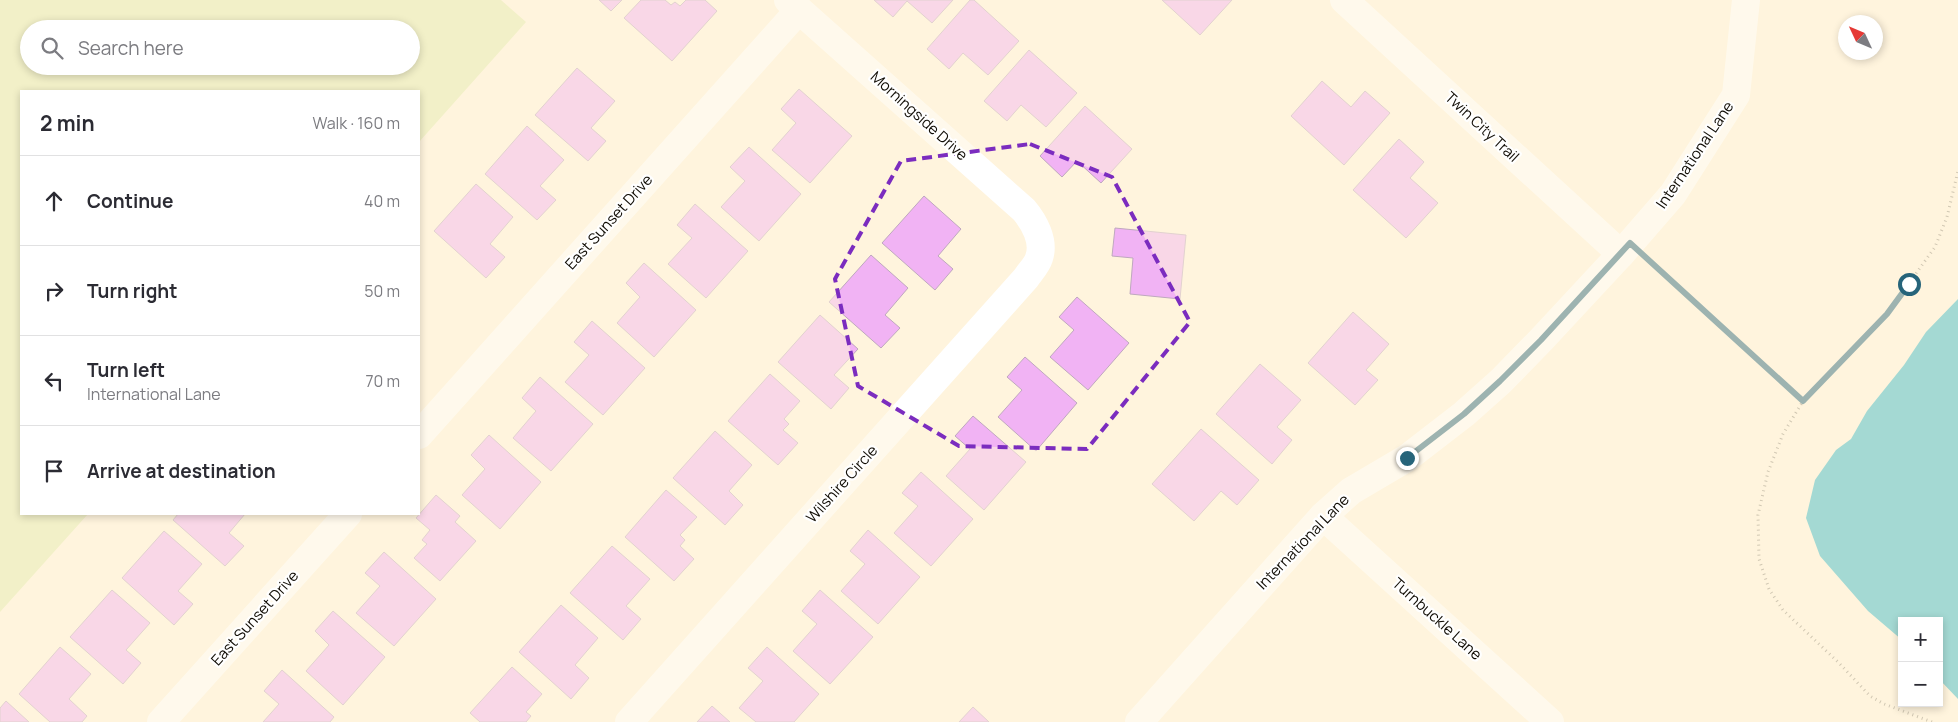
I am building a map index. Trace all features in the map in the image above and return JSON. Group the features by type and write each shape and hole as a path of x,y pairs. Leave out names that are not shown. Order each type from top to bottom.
{"street":[{"name":"Twin City Trail","path":"1344,0 1625,249"},
{"name":"International Lane","path":"1139,722 1323,516 1351,491 1407,458 1464,414 1541,340 1673,194 1736,95 1746,0"},
{"name":"Morningside Drive","path":"794,5 1024,210 1033,221 1039,239"},
{"name":"East Sunset Drive","path":"420,434 794,5"},
{"name":"Wilshire Circle","path":"629,722 1026,278 1039,260 1041,250 1039,239"},
{"name":"East Sunset Drive","path":"162,722 347,515"},
{"name":"Turnbuckle Lane","path":"1323,516 1550,722"}],"path":[{"path":"1932,722 1884,704 1870,696 1839,663 1783,610 1769,589 1760,559 1758,515 1768,472 1783,434 1803,401 1887,314 1935,247 1947,217 1958,171"},
{"path":"1625,249 1803,401"}],"highlighted area":[{"path":"1030,144 1112,177 1190,322 1087,449 959,446 858,386 835,279 901,161"}],"green space":[{"path":"0,0 501,0 526,22 420,141 420,90 20,90 20,515 87,515 0,612"}],"water":[{"path":"1958,299 1958,699 1943,683 1943,617 1898,617 1898,637 1868,611 1820,556 1806,518 1815,480 1836,450 1851,439 1867,411 1904,365 1926,332"}],"building":[{"path":"599,0 622,0 611,11"},
{"path":"641,0 665,0 671,5 675,2 680,6 686,0 705,0 717,11 672,61 624,18"},
{"path":"874,0 953,0 932,23 907,1 893,17"},
{"path":"970,0 974,0 1019,41 988,75 963,53 949,69 927,49"},
{"path":"1162,0 1232,0 1200,35"},
{"path":"1029,50 1077,93 1046,127 1021,105 1007,121 984,101"},
{"path":"577,68 615,101 591,128 606,141 588,161 535,115"},
{"path":"1322,81 1351,107 1365,91 1390,113 1344,165 1291,116"},
{"path":"799,89 852,136 810,183 772,150 796,123 781,109"},
{"path":"1085,106 1132,149 1101,183 1077,161 1062,177 1040,156"},
{"path":"527,126 564,160 540,186 556,200 537,220 485,174"},
{"path":"1399,139 1424,162 1410,178 1438,203 1406,238 1353,190"},
{"path":"749,147 801,194 759,241 721,207 745,181 730,167"},
{"path":"476,184 513,217 490,244 505,257 486,278 434,231"},
{"path":"924,196 961,229 938,256 953,269 935,290 882,243"},
{"path":"695,204 748,251 706,298 668,264 692,238 677,225"},
{"path":"1115,228 1186,235 1180,299 1130,294 1133,258 1112,256"},
{"path":"871,255 908,288 885,315 900,328 881,348 829,302"},
{"path":"644,263 696,310 654,357 617,323 640,297 626,283"},
{"path":"1077,297 1129,343 1088,390 1050,357 1074,330 1059,317"},
{"path":"1353,312 1389,344 1366,370 1378,380 1355,405 1308,363"},
{"path":"820,315 858,349 834,375 849,388 831,409 778,362"},
{"path":"592,321 645,368 603,415 565,382 589,355 574,342"},
{"path":"1025,357 1077,403 1036,451 998,417 1022,390 1007,377"},
{"path":"1260,364 1301,400 1277,427 1292,440 1272,464 1216,414"},
{"path":"770,374 800,401 784,419 789,424 783,430 798,443 778,465 728,421"},
{"path":"540,377 593,424 551,471 513,438 536,411 522,398"},
{"path":"973,416 1026,462 984,510 946,476 970,449 955,436"},
{"path":"1201,429 1259,480 1237,505 1221,491 1194,521 1152,484"},
{"path":"715,431 752,465 729,491 743,505 725,525 673,478"},
{"path":"489,435 541,482 500,529 462,495 485,469 471,455"},
{"path":"921,472 973,519 931,566 894,533 918,506 902,493"},
{"path":"666,490 697,517 680,535 685,540 680,546 694,559 674,581 625,537"},
{"path":"436,495 460,516 455,522 476,541 440,581 414,558 427,544 422,540 430,530 416,518"},
{"path":"177,515 244,515 229,533 244,546 225,566 173,520"},
{"path":"868,530 920,577 878,624 841,591 865,564 850,551"},
{"path":"164,531 202,564 178,591 193,604 174,625 122,578"},
{"path":"612,546 650,579 626,606 641,619 623,640 570,593"},
{"path":"384,552 436,599 394,646 356,613 380,586 365,573"},
{"path":"112,590 150,623 126,650 141,663 123,684 70,637"},
{"path":"820,590 873,637 830,684 793,651 817,624 802,611"},
{"path":"561,605 598,638 575,665 589,678 571,699 519,652"},
{"path":"333,611 385,657 343,705 306,671 329,645 315,631"},
{"path":"60,647 91,674 69,699 87,716 82,722 50,722 19,694"},
{"path":"767,647 819,694 794,722 756,722 739,708 763,681 748,668"},
{"path":"512,667 542,694 526,712 531,716 526,722 480,722 470,713"},
{"path":"282,670 334,717 330,722 263,722 279,704 264,691"},
{"path":"6,701 29,722 0,722 0,708"},
{"path":"712,706 730,722 697,722"},
{"path":"973,707 989,722 959,722"}],"route":[{"path":"1407,458 1464,414 1500,381 1541,340 1630,243 1803,401 1887,314 1909,284"}]}
